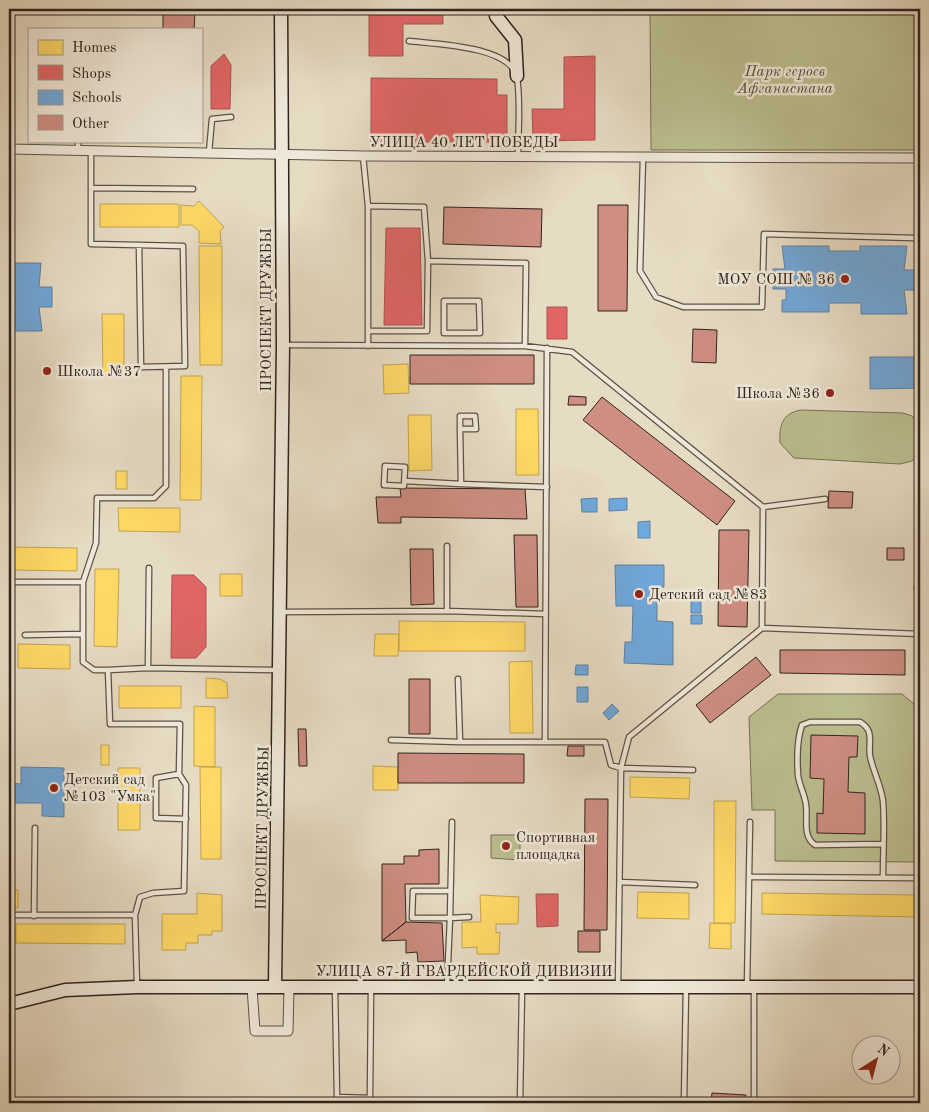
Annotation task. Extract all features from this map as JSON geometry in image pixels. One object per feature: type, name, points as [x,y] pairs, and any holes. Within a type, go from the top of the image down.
[{"type":"street","name":"ПРОСПЕКТ ДРУЖБЫ","points":[[275,987],[283,345],[281,9]]},
{"type":"street","points":[[496,9],[496,16],[515,40],[517,76]]},
{"type":"street","name":"УЛИЦА 40 ЛЕТ ПОБЕДЫ","points":[[9,149],[78,146],[91,151],[209,154],[920,158]]},
{"type":"street","points":[[252,986],[255,1031],[288,1031],[289,987]]},
{"type":"street","name":"УЛИЦА 87-Й ГВАРДЕЙСКОЙ ДИВИЗИИ","points":[[9,1004],[65,990],[137,987],[920,987]]},
{"type":"lane","points":[[409,41],[481,49],[504,60],[517,76],[518,156]]},
{"type":"lane","points":[[209,154],[212,119],[230,117]]},
{"type":"lane","points":[[91,151],[91,244],[139,245],[183,246],[185,366],[141,367],[139,245]]},
{"type":"lane","points":[[363,156],[368,206],[368,346]]},
{"type":"lane","points":[[643,156],[640,272],[656,296],[682,307],[762,307],[764,234],[914,238],[917,239],[920,252]]},
{"type":"lane","points":[[90,188],[193,189]]},
{"type":"lane","points":[[368,206],[424,207],[428,261],[427,331],[368,331]]},
{"type":"lane","points":[[428,261],[526,263],[525,346]]},
{"type":"lane","points":[[479,300],[480,333],[450,333],[444,333],[444,301],[479,300]]},
{"type":"lane","points":[[449,346],[450,333]]},
{"type":"lane","points":[[283,345],[525,346],[572,352],[763,507],[826,499]]},
{"type":"lane","points":[[545,742],[547,348]]},
{"type":"lane","points":[[166,367],[166,486],[154,498],[96,498],[96,543],[83,582],[83,662],[94,670],[148,668],[279,670]]},
{"type":"lane","points":[[460,429],[476,429],[476,416],[460,416],[460,429],[462,484]]},
{"type":"lane","points":[[385,466],[405,467],[405,482],[404,486],[384,485],[385,466]]},
{"type":"lane","points":[[405,482],[547,487]]},
{"type":"lane","points":[[762,628],[763,507]]},
{"type":"lane","points":[[446,611],[447,546]]},
{"type":"lane","points":[[917,589],[920,555]]},
{"type":"lane","points":[[148,668],[149,568]]},
{"type":"lane","points":[[9,582],[83,582]]},
{"type":"lane","points":[[280,612],[446,611],[546,614]]},
{"type":"lane","points":[[618,988],[620,768],[629,737],[762,628],[920,634]]},
{"type":"lane","points":[[25,634],[83,634]]},
{"type":"lane","points":[[108,670],[110,724],[180,724],[179,774],[186,785],[184,891],[153,893],[140,897],[135,915],[137,987]]},
{"type":"lane","points":[[458,679],[460,742]]},
{"type":"lane","points":[[883,844],[815,845],[809,841],[806,806],[798,776],[799,734],[802,725],[810,722],[860,722],[867,726],[870,734],[870,755],[883,800],[883,844],[883,878]]},
{"type":"lane","points":[[391,740],[605,742],[611,765],[620,768],[693,770]]},
{"type":"lane","points":[[179,774],[156,778],[156,818],[186,818]]},
{"type":"lane","points":[[447,988],[452,822]]},
{"type":"lane","points":[[750,822],[749,877],[754,1103]]},
{"type":"lane","points":[[34,916],[35,828]]},
{"type":"lane","points":[[749,877],[914,878]]},
{"type":"lane","points":[[620,882],[695,885]]},
{"type":"lane","points":[[450,891],[412,891],[412,918],[469,918]]},
{"type":"lane","points":[[9,915],[135,915]]},
{"type":"lane","points":[[684,1103],[686,987]]},
{"type":"lane","points":[[335,988],[337,1103]]},
{"type":"lane","points":[[337,1097],[370,1101],[371,988]]},
{"type":"lane","points":[[520,1103],[522,988]]},
{"type":"green space","name":"Парк героев Афганистана","points":[[650,9],[920,9],[920,150],[651,150]]},
{"type":"green space","points":[[801,410],[903,413],[912,416],[920,425],[920,451],[912,461],[900,464],[794,458],[780,443],[780,431],[786,417]]},
{"type":"green space","points":[[778,694],[902,694],[920,709],[920,862],[775,861],[775,810],[752,810],[749,717]]},
{"type":"green space","name":"Спортивная площадка","points":[[491,835],[520,835],[520,860],[491,858]]},
{"type":"building: Homes","points":[[199,201],[224,227],[220,231],[221,244],[199,243],[199,231],[192,225],[181,225],[181,205],[194,206]]},
{"type":"building: Homes","points":[[100,204],[179,204],[179,227],[100,227]]},
{"type":"building: Homes","points":[[199,246],[222,246],[222,365],[200,365]]},
{"type":"building: Homes","points":[[102,314],[124,314],[124,375],[103,375]]},
{"type":"building: Homes","points":[[408,364],[409,393],[384,394],[383,365]]},
{"type":"building: Homes","points":[[181,376],[202,376],[201,500],[180,500]]},
{"type":"building: Homes","points":[[516,409],[538,409],[539,475],[516,475]]},
{"type":"building: Homes","points":[[408,415],[431,415],[432,470],[409,471]]},
{"type":"building: Homes","points":[[116,471],[127,471],[127,489],[116,489]]},
{"type":"building: Homes","points":[[118,508],[180,508],[180,532],[119,531]]},
{"type":"building: Homes","points":[[12,547],[77,548],[77,571],[12,570]]},
{"type":"building: Homes","points":[[95,569],[119,569],[117,647],[94,646]]},
{"type":"building: Homes","points":[[220,574],[242,574],[242,596],[220,596]]},
{"type":"building: Homes","points":[[399,621],[525,622],[525,651],[399,651]]},
{"type":"building: Homes","points":[[375,634],[399,634],[398,656],[374,656]]},
{"type":"building: Homes","points":[[18,644],[70,645],[70,669],[18,668]]},
{"type":"building: Homes","points":[[532,661],[533,733],[510,733],[509,662]]},
{"type":"building: Homes","points":[[206,678],[220,679],[227,683],[228,698],[206,698]]},
{"type":"building: Homes","points":[[119,686],[181,686],[181,708],[119,708]]},
{"type":"building: Homes","points":[[194,706],[215,707],[215,767],[194,766]]},
{"type":"building: Homes","points":[[101,745],[109,745],[109,765],[101,765]]},
{"type":"building: Homes","points":[[373,766],[398,767],[398,790],[373,790]]},
{"type":"building: Homes","points":[[200,767],[221,767],[221,859],[201,859]]},
{"type":"building: Homes","points":[[118,768],[140,768],[140,830],[118,830]]},
{"type":"building: Homes","points":[[630,777],[690,778],[689,799],[630,797]]},
{"type":"building: Homes","points":[[714,801],[736,801],[735,923],[714,923]]},
{"type":"building: Homes","points":[[9,889],[18,890],[18,908],[9,907]]},
{"type":"building: Homes","points":[[638,892],[689,893],[689,919],[637,918]]},
{"type":"building: Homes","points":[[197,893],[222,895],[222,931],[212,931],[212,935],[198,935],[198,943],[186,943],[186,950],[162,950],[162,914],[197,914]]},
{"type":"building: Homes","points":[[762,893],[917,895],[917,917],[762,914]]},
{"type":"building: Homes","points":[[480,895],[519,897],[518,924],[496,924],[496,933],[500,932],[499,954],[477,954],[477,947],[462,948],[462,922],[481,922]]},
{"type":"building: Homes","points":[[710,923],[731,924],[731,949],[709,948]]},
{"type":"building: Homes","points":[[16,924],[125,924],[125,944],[16,943]]},
{"type":"building: Shops","points":[[73,9],[159,9],[159,11],[73,12]]},
{"type":"building: Shops","points":[[369,9],[443,9],[443,24],[403,24],[403,56],[369,56]]},
{"type":"building: Shops","points":[[224,54],[231,65],[230,109],[211,109],[211,66]]},
{"type":"building: Shops","points":[[595,56],[595,140],[533,141],[532,109],[564,109],[564,57]]},
{"type":"building: Shops","points":[[371,78],[497,79],[497,95],[507,95],[507,142],[371,142]]},
{"type":"building: Shops","points":[[386,228],[420,228],[422,325],[384,325]]},
{"type":"building: Shops","points":[[547,307],[567,307],[567,339],[547,339]]},
{"type":"building: Shops","points":[[172,575],[194,575],[206,587],[206,647],[196,658],[171,658]]},
{"type":"building: Shops","points":[[536,894],[558,894],[558,926],[537,927]]},
{"type":"building: Schools","name":"МОУ СОШ № 36","points":[[782,246],[829,246],[829,251],[860,251],[860,246],[907,246],[904,270],[918,270],[918,290],[904,290],[907,314],[861,314],[861,303],[829,303],[829,312],[782,312],[782,300],[786,300],[786,289],[773,289],[773,269],[785,269]]},
{"type":"building: Schools","points":[[9,263],[41,263],[39,287],[52,287],[52,307],[39,307],[42,331],[9,331]]},
{"type":"building: Schools","points":[[870,357],[920,357],[920,388],[870,389]]},
{"type":"building: Schools","points":[[597,498],[597,512],[582,512],[581,499]]},
{"type":"building: Schools","points":[[627,498],[627,510],[609,511],[609,499]]},
{"type":"building: Schools","points":[[650,521],[650,538],[638,538],[638,522]]},
{"type":"building: Schools","points":[[615,565],[664,565],[664,587],[657,587],[657,621],[673,622],[673,665],[624,663],[625,642],[632,642],[633,606],[616,606]]},
{"type":"building: Schools","points":[[691,601],[701,601],[701,613],[691,613]]},
{"type":"building: Schools","points":[[691,615],[702,615],[702,624],[691,624]]},
{"type":"building: Schools","points":[[576,665],[588,665],[588,675],[575,675]]},
{"type":"building: Schools","points":[[577,687],[588,687],[588,702],[577,702]]},
{"type":"building: Schools","points":[[612,704],[619,711],[609,720],[603,713]]},
{"type":"building: Schools","points":[[21,767],[64,768],[64,817],[42,816],[42,803],[9,803],[9,783],[21,784]]},
{"type":"building: Other","points":[[163,12],[195,12],[194,28],[163,28]]},
{"type":"building: Other","points":[[598,205],[628,205],[627,311],[598,311]]},
{"type":"building: Other","points":[[444,207],[542,209],[541,247],[443,244]]},
{"type":"building: Other","points":[[693,329],[717,330],[716,363],[692,362]]},
{"type":"building: Other","points":[[410,355],[534,355],[534,384],[410,384]]},
{"type":"building: Other","points":[[569,396],[586,397],[586,405],[568,405]]},
{"type":"building: Other","points":[[602,397],[735,501],[717,525],[583,420]]},
{"type":"building: Other","points":[[400,488],[525,489],[527,519],[401,517],[401,523],[378,523],[376,497],[401,497]]},
{"type":"building: Other","points":[[829,491],[853,492],[852,508],[828,508]]},
{"type":"building: Other","points":[[719,530],[749,530],[747,627],[718,626]]},
{"type":"building: Other","points":[[514,535],[537,535],[538,607],[516,607]]},
{"type":"building: Other","points":[[887,548],[904,548],[904,560],[887,560]]},
{"type":"building: Other","points":[[410,549],[433,549],[434,604],[411,605]]},
{"type":"building: Other","points":[[780,650],[905,650],[905,675],[780,673]]},
{"type":"building: Other","points":[[756,657],[771,675],[710,723],[696,705]]},
{"type":"building: Other","points":[[920,670],[920,683],[914,678]]},
{"type":"building: Other","points":[[409,679],[430,679],[430,734],[409,734]]},
{"type":"building: Other","points":[[298,729],[306,729],[307,766],[299,766]]},
{"type":"building: Other","points":[[811,735],[858,736],[857,757],[849,757],[848,792],[865,793],[865,834],[817,833],[817,813],[823,814],[824,779],[810,778]]},
{"type":"building: Other","points":[[568,746],[584,746],[584,756],[567,756]]},
{"type":"building: Other","points":[[398,753],[524,754],[524,783],[398,783]]},
{"type":"building: Other","points":[[585,799],[608,799],[607,930],[584,930]]},
{"type":"building: Other","points":[[439,849],[439,884],[405,884],[406,922],[382,941],[382,864],[404,864],[404,856],[419,856],[419,850]]},
{"type":"building: Other","points":[[406,922],[442,923],[444,961],[418,962],[417,952],[406,953],[406,940],[382,941]]},
{"type":"building: Other","points":[[578,931],[600,931],[600,952],[578,952]]},
{"type":"building: Other","points":[[712,1093],[746,1095],[745,1103],[711,1103]]},
{"type":"place","name":"МОУ СОШ № 36","points":[[845,279]]},
{"type":"place","name":"Школа №37","points":[[47,371]]},
{"type":"place","name":"Школа №36","points":[[830,393]]},
{"type":"place","name":"Детский сад №83","points":[[639,594]]},
{"type":"place","name":"Детский сад №103 \"Умка\"","points":[[54,788]]},
{"type":"place","name":"Спортивная площадка","points":[[506,846]]}]
